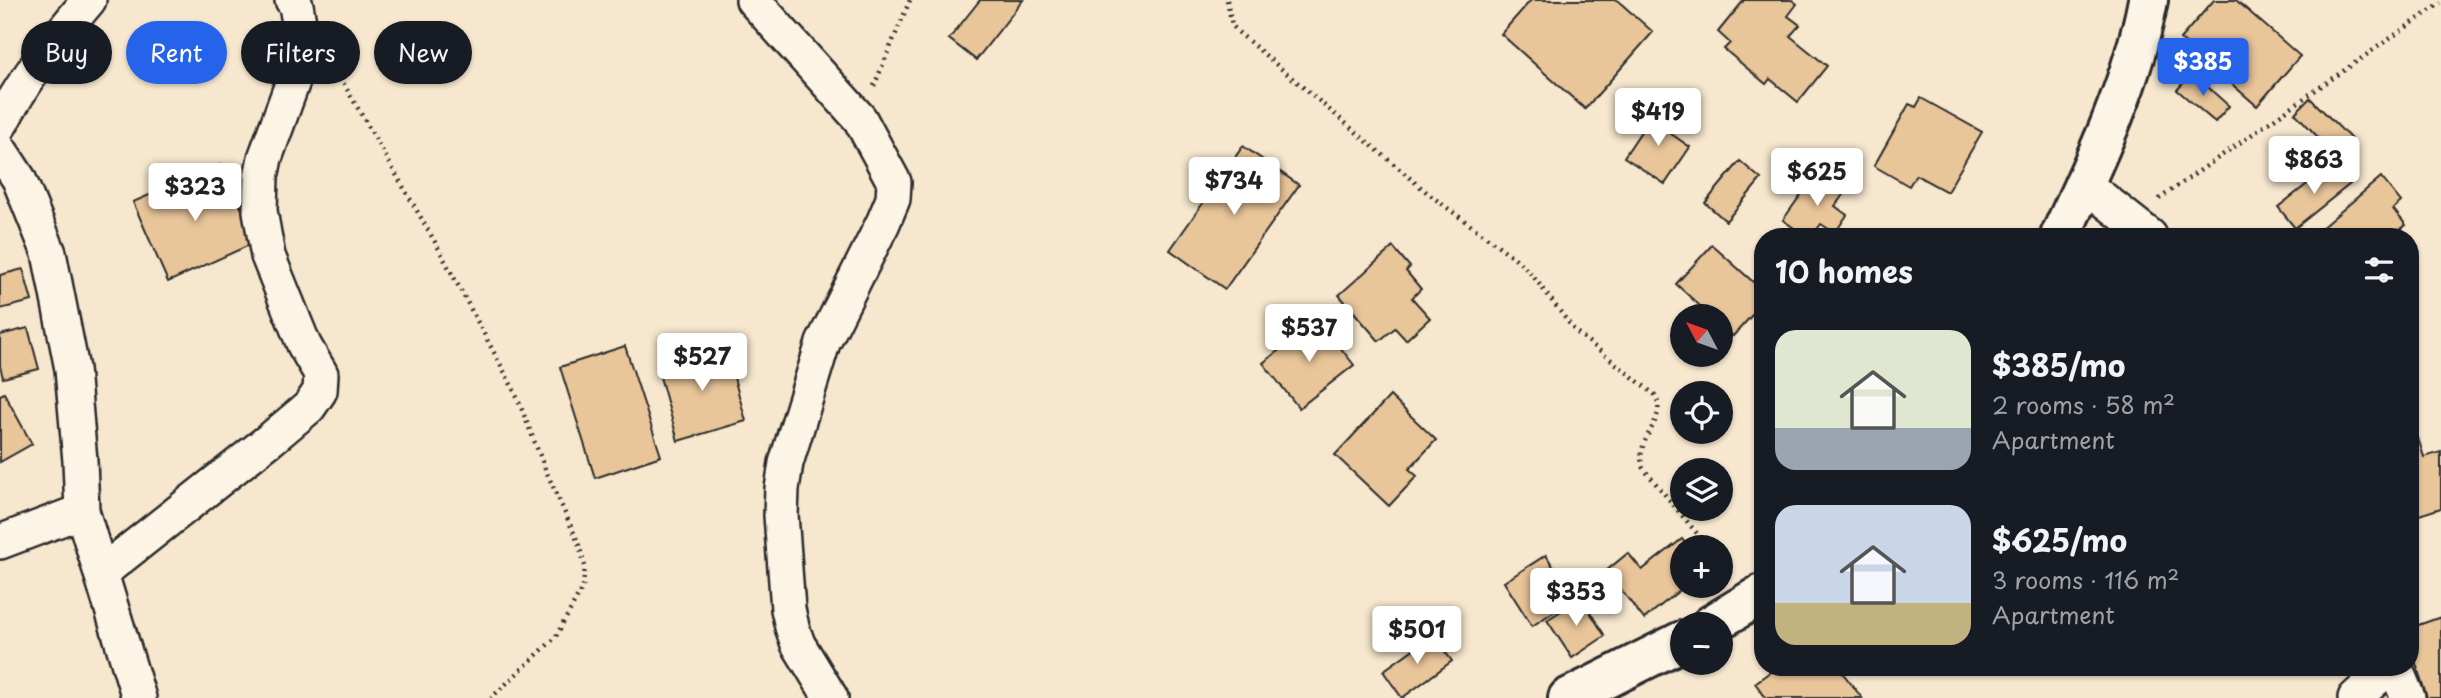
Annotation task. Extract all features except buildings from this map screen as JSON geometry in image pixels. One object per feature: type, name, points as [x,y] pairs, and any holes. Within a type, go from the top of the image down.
[{"type":"street","points":[[0,125],[14,99],[53,43],[89,0]]},
{"type":"street","points":[[101,573],[272,438],[309,407],[320,391],[321,374],[304,345],[272,268],[260,211],[261,177],[265,158],[296,73],[302,41],[296,5],[292,0]]},
{"type":"street","points":[[753,0],[860,119],[894,182],[893,199],[823,343],[786,463],[782,489],[782,528],[788,609],[792,627],[798,644],[831,698]]},
{"type":"street","points":[[2064,228],[2124,87],[2148,0]]},
{"type":"street","points":[[0,150],[19,179],[49,253],[72,369],[82,511],[139,698]]},
{"type":"street","points":[[2084,184],[2140,228]]},
{"type":"street","points":[[0,542],[82,511]]},
{"type":"street","points":[[1732,612],[1754,599]]},
{"type":"street","points":[[1593,692],[1670,648]]},
{"type":"street","points":[[2355,698],[2379,676]]},
{"type":"street","points":[[2399,676],[2408,698]]},
{"type":"path","points":[[860,119],[910,0]]},
{"type":"path","points":[[1227,0],[1232,25],[1238,32],[1430,195],[1516,259],[1533,276],[1575,331],[1655,395],[1659,413],[1640,452],[1643,468],[1698,535]]},
{"type":"path","points":[[2140,228],[2441,3]]},
{"type":"path","points":[[344,84],[435,242],[515,392],[578,542],[585,566],[583,587],[555,638],[491,698]]}]
